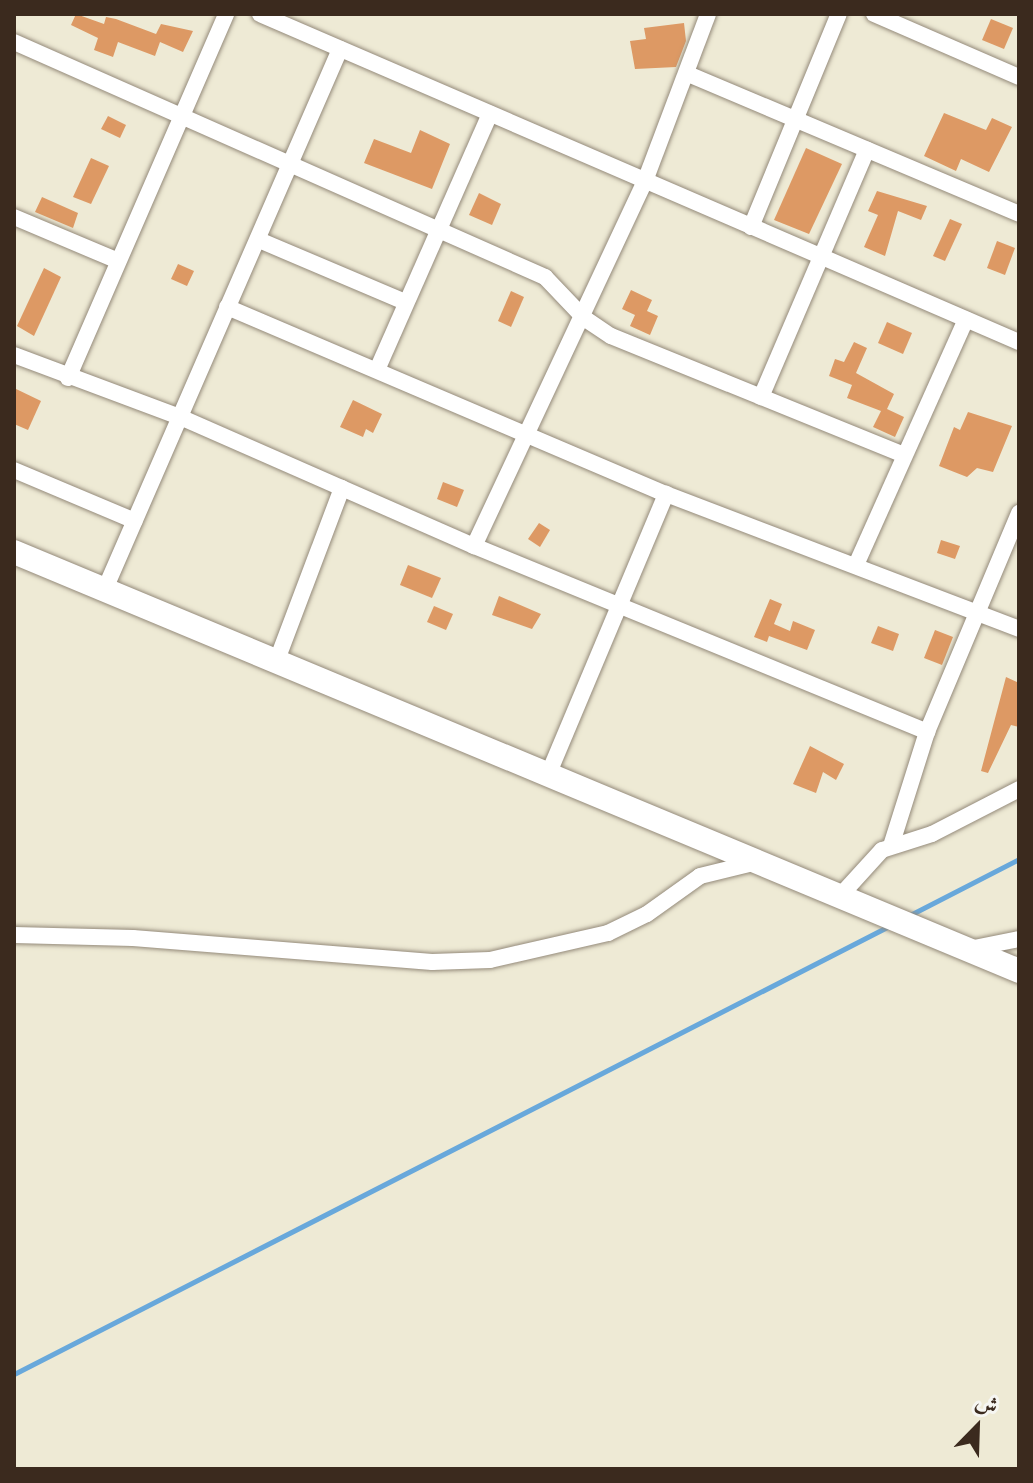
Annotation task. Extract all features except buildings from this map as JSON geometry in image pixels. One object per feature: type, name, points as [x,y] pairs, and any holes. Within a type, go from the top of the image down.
[{"type":"main road","points":[[14,552],[1019,971]]},
{"type":"street","points":[[68,378],[226,14]]},
{"type":"street","points":[[260,14],[1019,342]]},
{"type":"street","points":[[474,546],[584,318],[645,181],[688,74],[708,14]]},
{"type":"street","points":[[751,227],[839,14]]},
{"type":"street","points":[[874,14],[1019,77]]},
{"type":"street","points":[[14,42],[440,227],[545,277],[584,318],[611,336],[904,455]]},
{"type":"street","points":[[105,589],[340,49]]},
{"type":"street","points":[[688,74],[1019,213]]},
{"type":"street","points":[[377,370],[490,114]]},
{"type":"street","points":[[761,397],[867,150]]},
{"type":"street","points":[[14,217],[118,261]]},
{"type":"street","points":[[259,240],[405,302]]},
{"type":"street","points":[[227,307],[666,494],[1019,629]]},
{"type":"street","points":[[856,565],[966,319]]},
{"type":"street","points":[[14,355],[68,378],[180,417],[474,546],[927,732]]},
{"type":"street","points":[[14,470],[135,521]]},
{"type":"street","points":[[277,660],[342,488]]},
{"type":"street","points":[[548,775],[666,494]]},
{"type":"street","points":[[891,846],[927,732],[1019,513]]},
{"type":"street","points":[[841,895],[874,856],[891,846],[932,834],[1019,789]]},
{"type":"street","points":[[14,935],[133,938],[432,962],[490,960],[608,933],[647,914],[700,876],[758,861]]},
{"type":"street","points":[[967,949],[1019,939]]},
{"type":"waterway","points":[[908,916],[1019,859]]},
{"type":"waterway","points":[[14,1374],[889,926]]}]
